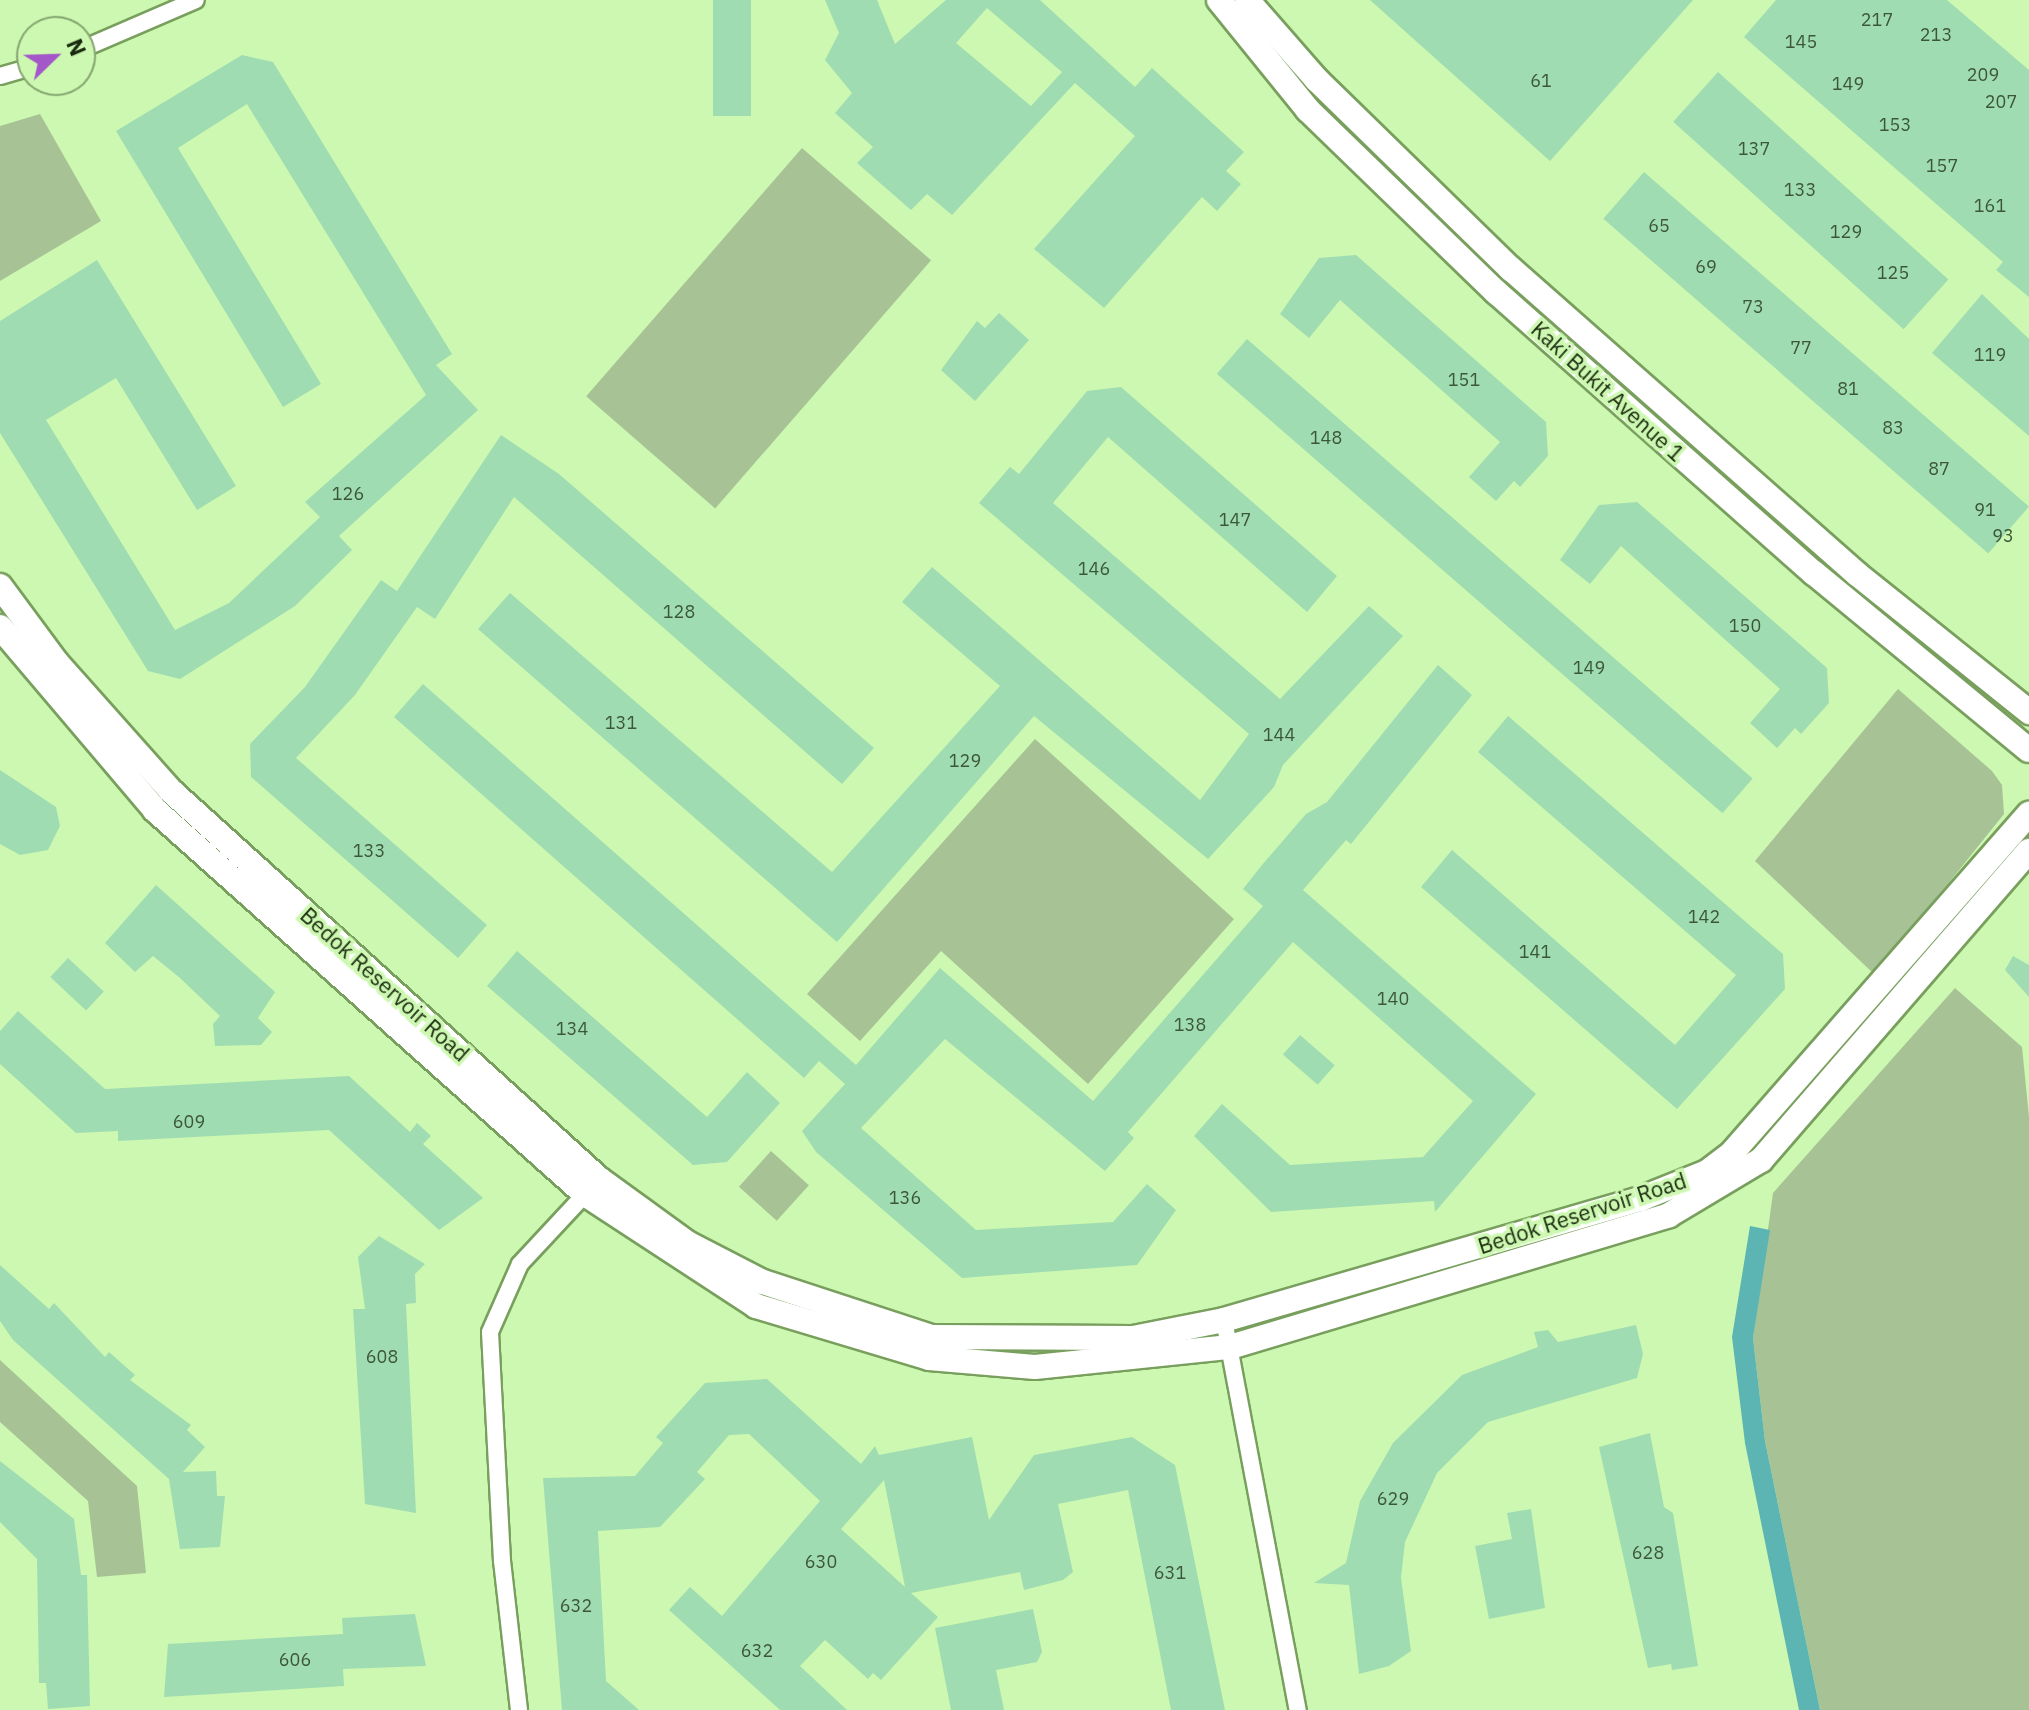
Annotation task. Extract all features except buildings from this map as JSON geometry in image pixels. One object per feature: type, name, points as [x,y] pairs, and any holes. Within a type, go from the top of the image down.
[{"type":"main road","name":"Kaki Bukit Avenue 1","points":[[1219,0],[1308,110],[1496,292],[1814,573],[2029,750]]},
{"type":"main road","name":"Kaki Bukit Avenue 1","points":[[1247,0],[1317,80],[1511,269],[1857,574],[2029,712]]},
{"type":"main road","name":"Bedok Reservoir Road","points":[[0,586],[163,800]]},
{"type":"main road","name":"Bedok Reservoir Road","points":[[0,627],[163,800],[592,1186],[756,1306],[929,1358],[1035,1367],[1230,1347],[1669,1215],[1730,1183],[1781,1138],[2028,853]]},
{"type":"main road","name":"Bedok Reservoir Road","points":[[592,1186],[687,1243],[763,1282],[931,1337],[1133,1338],[1224,1320],[1640,1199],[1707,1172],[1732,1153],[2029,814]]},
{"type":"street","points":[[96,43],[196,0]]},
{"type":"street","points":[[519,1710],[502,1561],[490,1332],[520,1264],[592,1186]]},
{"type":"street","points":[[1224,1320],[1298,1710]]},
{"type":"green space","points":[[40,114],[101,221],[0,281],[0,126]]},
{"type":"green space","points":[[802,148],[931,260],[715,508],[586,396]]},
{"type":"green space","points":[[1898,689],[1992,771],[2002,785],[2004,814],[1875,975],[1755,861]]},
{"type":"green space","points":[[1035,739],[1234,919],[1088,1084],[941,951],[860,1041],[807,994]]},
{"type":"green space","points":[[1955,988],[2022,1047],[2029,1117],[2029,1710],[1820,1710],[1765,1441],[1753,1338],[1773,1193]]},
{"type":"green space","points":[[771,1151],[809,1185],[777,1221],[739,1187]]},
{"type":"green space","points":[[0,1360],[137,1486],[146,1573],[97,1577],[88,1501],[0,1422]]},
{"type":"water","points":[[1750,1226],[1770,1230],[1753,1338],[1765,1441],[1820,1710],[1799,1710],[1745,1443],[1732,1337]]}]
